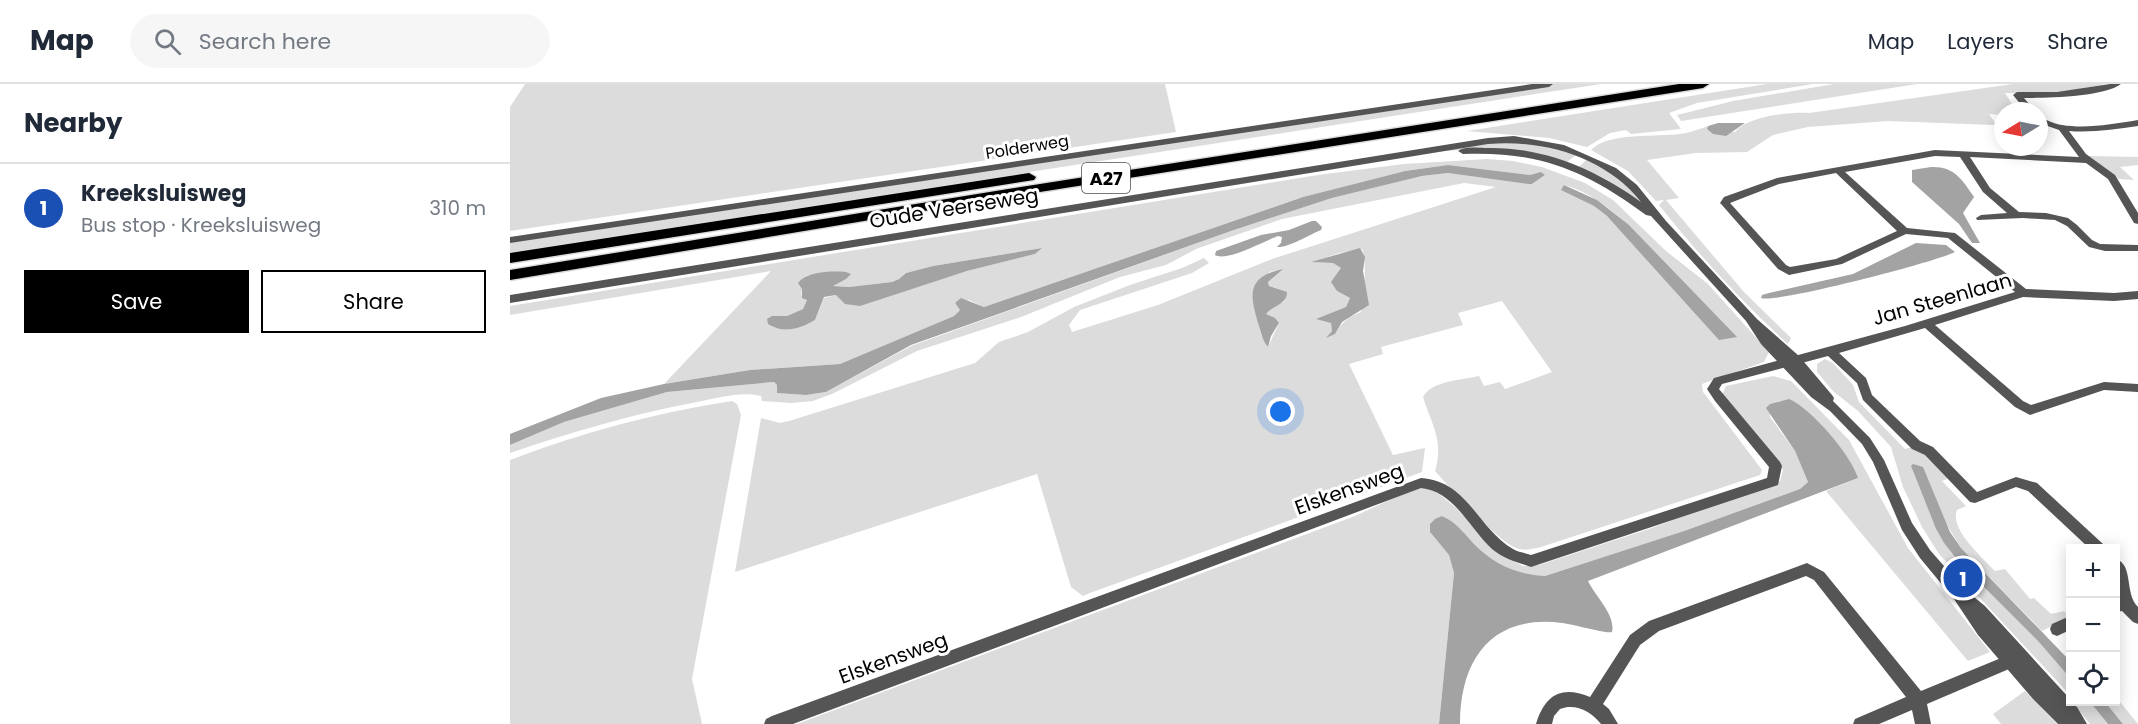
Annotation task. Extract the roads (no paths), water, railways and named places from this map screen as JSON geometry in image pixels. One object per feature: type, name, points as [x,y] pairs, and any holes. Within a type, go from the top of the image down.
[{"type":"highway","name":"A27","points":[[510,258],[1627,84]]},
{"type":"highway","name":"A27","points":[[510,275],[1008,193],[1703,84]]},
{"type":"street","name":"Polderweg","points":[[510,240],[1549,84]]},
{"type":"street","points":[[2023,102],[2017,95],[2057,95],[2117,84]]},
{"type":"street","points":[[2048,123],[2063,129],[2110,128],[2138,123]]},
{"type":"street","points":[[2063,129],[2088,160],[2112,177],[2138,221]]},
{"type":"street","name":"Oude Veerseweg","points":[[510,299],[1488,141],[1514,139],[1561,147],[1613,170],[1629,182],[1662,223]]},
{"type":"street","name":"Oude Veerseweg","points":[[1405,156],[1492,151],[1538,157],[1571,166],[1600,178],[1662,223]]},
{"type":"street","points":[[2024,293],[1951,235],[1905,231],[1838,262],[1789,270],[1782,267],[1725,203],[1727,199],[1777,180],[1935,153],[2088,160]]},
{"type":"street","points":[[1963,154],[1986,190],[2016,215]]},
{"type":"street","points":[[1838,170],[1905,231]]},
{"type":"street","points":[[1980,218],[2016,215],[2062,219],[2090,244],[2099,248],[2138,248]]},
{"type":"street","points":[[1662,223],[1750,318],[1765,341],[1790,361],[1815,394],[1834,408],[1866,441],[1878,460],[1915,540],[1959,594],[1967,610],[2072,712],[2079,724]]},
{"type":"street","name":"Jan Steenlaan","points":[[1790,361],[1927,324],[2024,293],[2114,297],[2138,295]]},
{"type":"street","points":[[1927,324],[2019,404],[2030,410],[2104,386],[2138,388]]},
{"type":"street","points":[[1829,350],[1862,381],[1867,397],[1916,445],[1929,452],[1975,498],[2016,482],[2032,487],[2093,544]]},
{"type":"street","name":"Elskensweg","points":[[772,724],[1421,483],[1432,481],[1446,490],[1508,553],[1530,561],[1773,481],[1776,465],[1713,388],[1718,381],[1790,361]]},
{"type":"street","points":[[1594,705],[1635,640],[1654,626],[1807,569],[1819,576],[1918,700],[1923,724]]},
{"type":"street","points":[[2120,605],[2138,617]]},
{"type":"street","points":[[1861,724],[2017,659]]},
{"type":"street","points":[[2017,659],[2070,724]]},
{"type":"street","points":[[1544,724],[1547,711],[1554,704],[1563,699],[1573,698],[1594,705],[1610,724]]},
{"type":"place","name":"Kreeksluisweg","points":[[1963,578]]}]
